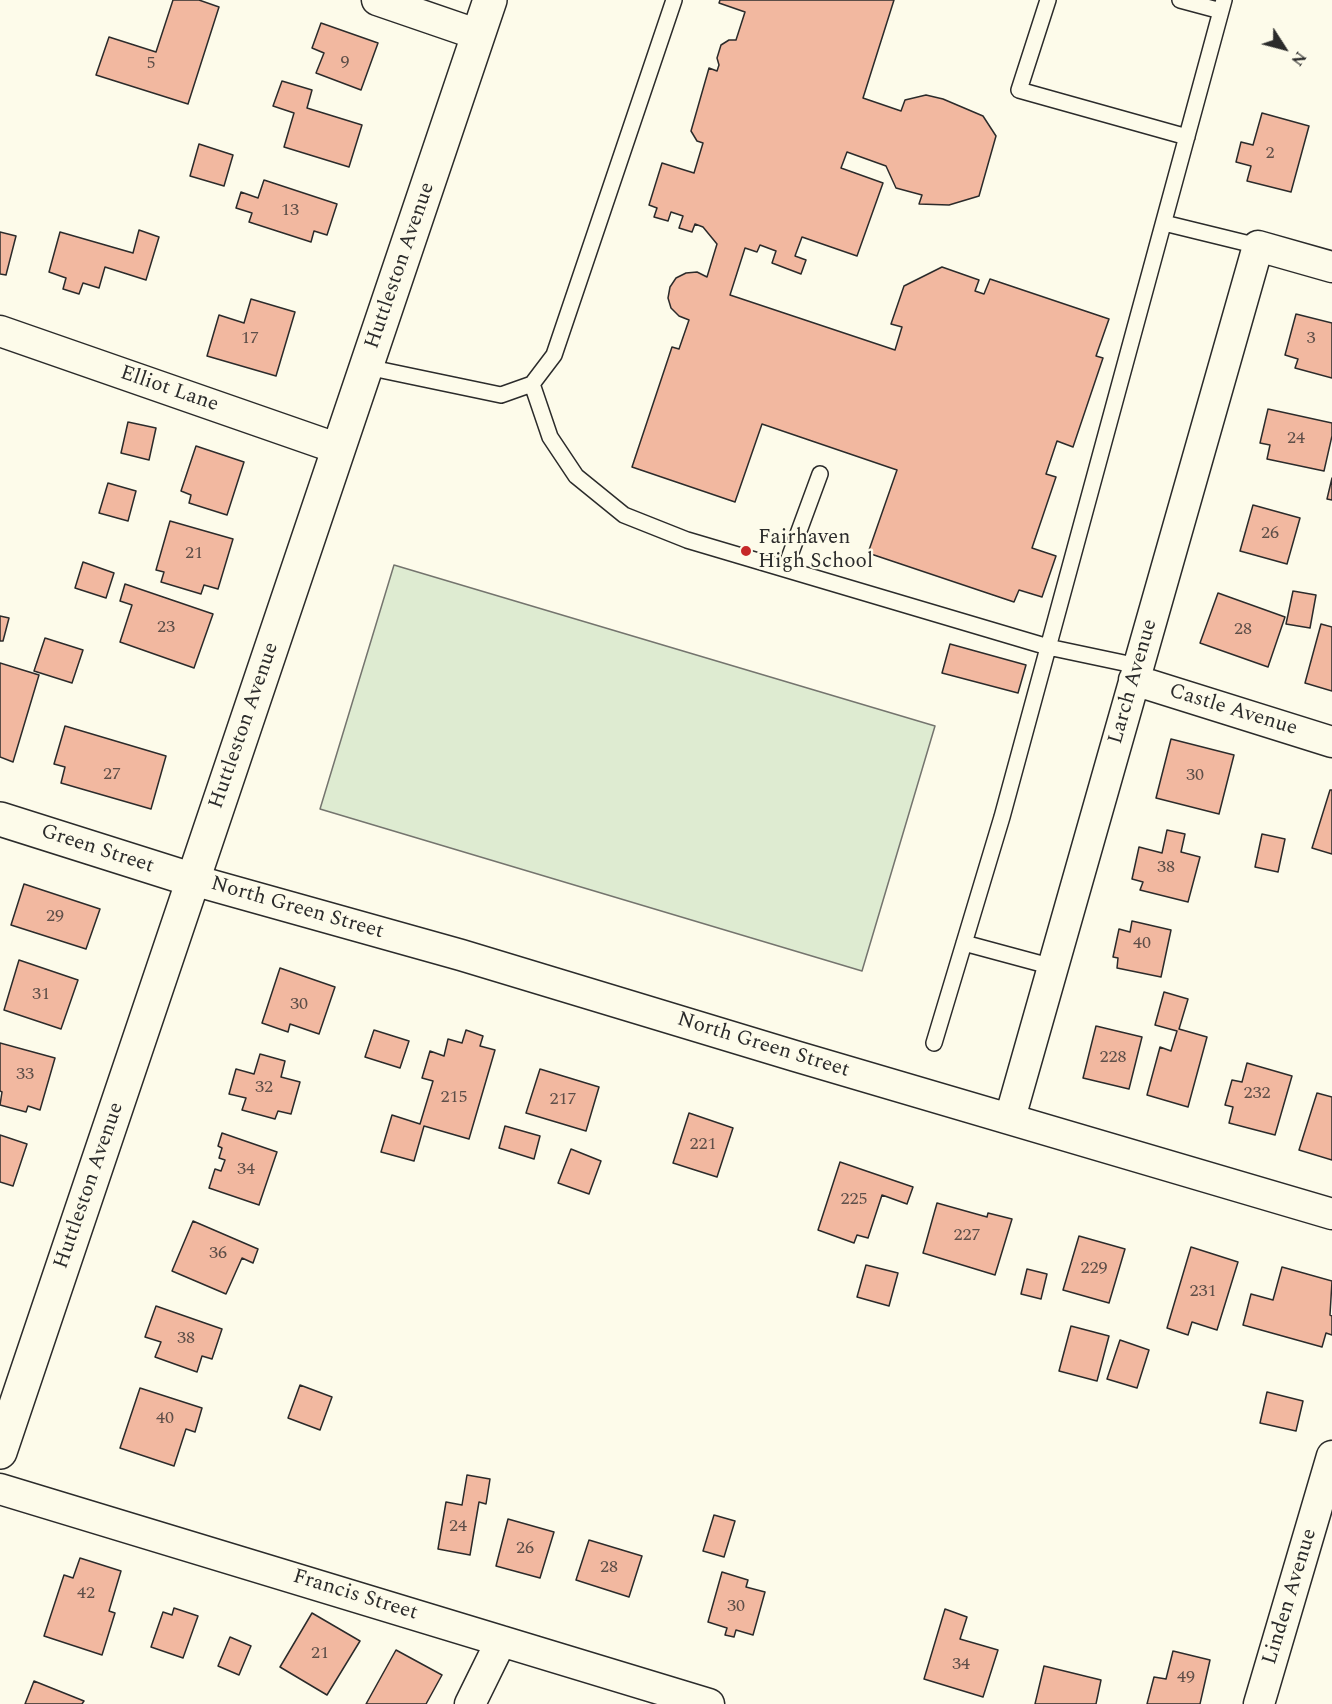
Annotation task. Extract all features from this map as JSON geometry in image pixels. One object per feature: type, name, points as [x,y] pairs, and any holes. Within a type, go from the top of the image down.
[{"type":"main road","name":"Huttleston Avenue","points":[[0,1452],[479,35],[486,1]]},
{"type":"main road","name":"Green Street","points":[[0,819],[193,880]]},
{"type":"street","points":[[377,0],[479,35]]},
{"type":"street","points":[[1258,246],[1332,267]]},
{"type":"street","name":"Larch Avenue","points":[[1010,1118],[1258,246]]},
{"type":"street","name":"Elliot Lane","points":[[0,331],[339,449]]},
{"type":"street","name":"Castle Avenue","points":[[1136,673],[1332,742]]},
{"type":"street","name":"North Green Street","points":[[193,880],[461,955],[1332,1214]]},
{"type":"street","name":"Linden Avenue","points":[[1259,1704],[1332,1456]]},
{"type":"street","name":"Francis Street","points":[[0,1489],[709,1704]]},
{"type":"street","points":[[470,1704],[501,1641]]},
{"type":"lane","points":[[367,367],[501,395],[532,384],[554,355],[674,0]]},
{"type":"lane","points":[[1048,0],[1019,90],[1187,137]]},
{"type":"lane","points":[[934,1043],[1002,817],[1223,6],[1180,0]]},
{"type":"lane","points":[[1164,223],[1258,246]]},
{"type":"lane","points":[[532,384],[550,437],[576,476],[624,515],[687,540],[1136,673]]},
{"type":"lane","points":[[784,569],[820,474]]},
{"type":"lane","points":[[964,943],[1053,968]]},
{"type":"green space","points":[[394,565],[935,726],[862,971],[320,809]]},
{"type":"building","points":[[173,0],[199,0],[219,7],[188,104],[96,75],[109,37],[156,52]]},
{"type":"building","points":[[720,0],[894,0],[863,98],[901,111],[905,100],[926,95],[943,99],[983,116],[996,136],[979,196],[949,205],[919,204],[922,195],[896,188],[886,166],[847,152],[841,168],[883,183],[857,256],[802,237],[795,256],[806,260],[801,274],[772,263],[776,251],[760,245],[757,252],[745,248],[730,295],[895,350],[902,327],[891,324],[904,286],[942,267],[979,280],[975,291],[984,294],[990,279],[1109,319],[1096,356],[1103,358],[1073,447],[1057,441],[1046,474],[1056,477],[1032,548],[1056,556],[1042,597],[1019,590],[1014,602],[868,553],[897,470],[762,424],[735,502],[632,467],[672,347],[679,349],[689,320],[679,316],[671,308],[668,298],[670,287],[676,278],[686,273],[697,272],[707,277],[717,244],[703,227],[695,224],[692,232],[679,228],[683,216],[671,212],[668,221],[654,217],[657,208],[649,205],[662,163],[694,173],[703,143],[697,141],[691,131],[709,68],[717,71],[719,65],[717,58],[721,45],[729,40],[736,40],[745,12],[719,3]]},
{"type":"building","points":[[321,23],[378,43],[361,90],[316,73],[324,53],[312,48]]},
{"type":"building","points":[[282,81],[312,90],[307,108],[362,125],[349,167],[284,147],[294,113],[273,106]]},
{"type":"building","points":[[1262,113],[1309,126],[1291,192],[1247,181],[1251,166],[1236,162],[1241,142],[1253,145]]},
{"type":"building","points":[[199,144],[233,155],[224,186],[190,176]]},
{"type":"building","points":[[264,180],[337,204],[327,235],[314,231],[311,242],[249,222],[252,213],[236,208],[241,192],[258,198]]},
{"type":"building","points":[[139,230],[159,237],[146,280],[105,267],[99,288],[83,283],[79,294],[63,289],[66,278],[49,272],[60,232],[133,253]]},
{"type":"building","points":[[0,232],[16,236],[6,275],[0,274]]},
{"type":"building","points":[[251,299],[295,312],[276,376],[207,356],[219,315],[244,323]]},
{"type":"building","points":[[1296,314],[1332,323],[1332,378],[1295,368],[1298,359],[1285,355]]},
{"type":"building","points":[[1268,409],[1332,423],[1332,436],[1324,471],[1267,459],[1270,445],[1260,443]]},
{"type":"building","points":[[128,422],[156,428],[149,460],[121,453]]},
{"type":"building","points":[[196,446],[244,462],[227,515],[189,503],[191,495],[181,491]]},
{"type":"building","points":[[1332,478],[1332,500],[1327,499]]},
{"type":"building","points":[[108,483],[136,491],[128,521],[99,513]]},
{"type":"building","points":[[1253,505],[1300,518],[1287,564],[1240,551]]},
{"type":"building","points":[[170,521],[233,539],[218,589],[204,585],[201,594],[161,582],[164,572],[156,570]]},
{"type":"building","points":[[83,562],[114,573],[106,598],[75,588]]},
{"type":"building","points":[[125,584],[213,614],[194,668],[120,642],[132,605],[120,601]]},
{"type":"building","points":[[1293,591],[1316,595],[1310,628],[1286,624]]},
{"type":"building","points":[[1218,593],[1285,617],[1268,667],[1200,643]]},
{"type":"building","points":[[0,616],[9,618],[3,641],[0,641]]},
{"type":"building","points":[[1321,624],[1332,627],[1332,691],[1305,683]]},
{"type":"building","points":[[45,638],[83,650],[72,683],[34,671]]},
{"type":"building","points":[[950,644],[1026,665],[1018,693],[942,673]]},
{"type":"building","points":[[0,663],[39,675],[13,762],[0,757]]},
{"type":"building","points":[[65,726],[166,756],[151,809],[61,783],[65,767],[54,764]]},
{"type":"building","points":[[1171,739],[1234,755],[1219,814],[1156,798]]},
{"type":"building","points":[[1330,790],[1332,790],[1332,854],[1312,848]]},
{"type":"building","points":[[1167,830],[1185,834],[1181,852],[1200,857],[1188,902],[1140,890],[1143,882],[1132,879],[1139,847],[1162,853]]},
{"type":"building","points":[[1262,834],[1285,839],[1278,872],[1255,867]]},
{"type":"building","points":[[24,884],[100,909],[86,949],[11,925]]},
{"type":"building","points":[[1132,921],[1171,930],[1161,977],[1117,968],[1118,958],[1113,957],[1119,929],[1130,932]]},
{"type":"building","points":[[19,960],[78,980],[61,1029],[4,1010]]},
{"type":"building","points":[[280,968],[335,987],[319,1034],[290,1024],[288,1032],[262,1023]]},
{"type":"building","points":[[1164,992],[1188,999],[1179,1029],[1207,1037],[1188,1107],[1147,1095],[1160,1047],[1171,1051],[1177,1031],[1155,1025]]},
{"type":"building","points":[[1096,1026],[1142,1037],[1129,1089],[1083,1078]]},
{"type":"building","points":[[374,1030],[409,1041],[400,1068],[365,1057]]},
{"type":"building","points":[[466,1030],[483,1036],[480,1046],[495,1050],[469,1139],[424,1126],[414,1161],[381,1152],[392,1115],[420,1124],[433,1081],[422,1078],[430,1051],[444,1056],[448,1039],[462,1043]]},
{"type":"building","points":[[0,1043],[55,1058],[40,1110],[28,1106],[26,1112],[0,1105],[2,1092],[0,1091]]},
{"type":"building","points":[[260,1054],[285,1061],[281,1077],[300,1082],[291,1114],[278,1111],[275,1119],[242,1110],[246,1098],[229,1094],[236,1069],[254,1074]]},
{"type":"building","points":[[1247,1063],[1292,1076],[1275,1135],[1229,1123],[1233,1107],[1225,1105],[1232,1080],[1242,1082]]},
{"type":"building","points":[[540,1069],[599,1087],[586,1131],[526,1113]]},
{"type":"building","points":[[1317,1093],[1332,1097],[1332,1160],[1299,1150]]},
{"type":"building","points":[[689,1113],[733,1128],[717,1177],[673,1163]]},
{"type":"building","points":[[505,1126],[540,1136],[534,1159],[499,1148]]},
{"type":"building","points":[[222,1133],[277,1152],[259,1205],[209,1188],[215,1169],[221,1171],[225,1160],[219,1158],[222,1148],[218,1146]]},
{"type":"building","points":[[0,1135],[27,1144],[13,1186],[0,1182]]},
{"type":"building","points":[[571,1149],[601,1161],[589,1194],[558,1183]]},
{"type":"building","points":[[840,1162],[913,1187],[907,1204],[882,1195],[868,1238],[857,1235],[854,1243],[818,1230]]},
{"type":"building","points":[[937,1203],[987,1217],[988,1213],[1012,1219],[995,1275],[923,1253]]},
{"type":"building","points":[[193,1221],[258,1249],[253,1263],[242,1258],[226,1294],[172,1271]]},
{"type":"building","points":[[1079,1236],[1125,1249],[1109,1303],[1063,1290]]},
{"type":"building","points":[[1191,1247],[1238,1262],[1217,1330],[1192,1322],[1188,1335],[1167,1328]]},
{"type":"building","points":[[866,1265],[898,1273],[889,1306],[857,1297]]},
{"type":"building","points":[[1282,1267],[1332,1281],[1330,1315],[1332,1316],[1332,1335],[1326,1333],[1322,1347],[1243,1325],[1251,1294],[1273,1300]]},
{"type":"building","points":[[1027,1269],[1047,1274],[1041,1299],[1021,1294]]},
{"type":"building","points":[[156,1306],[222,1329],[212,1359],[202,1356],[197,1372],[155,1357],[161,1342],[145,1337]]},
{"type":"building","points":[[1071,1326],[1109,1336],[1097,1381],[1059,1371]]},
{"type":"building","points":[[1120,1340],[1149,1350],[1137,1388],[1107,1379]]},
{"type":"building","points":[[300,1385],[332,1397],[320,1430],[288,1418]]},
{"type":"building","points":[[140,1388],[202,1408],[195,1432],[186,1429],[174,1466],[120,1448]]},
{"type":"building","points":[[1267,1392],[1303,1401],[1296,1431],[1260,1423]]},
{"type":"building","points":[[467,1475],[490,1479],[486,1504],[479,1502],[470,1555],[438,1549],[446,1502],[462,1505]]},
{"type":"building","points":[[714,1515],[735,1521],[724,1557],[703,1551]]},
{"type":"building","points":[[508,1519],[554,1532],[540,1578],[496,1566]]},
{"type":"building","points":[[589,1540],[642,1556],[629,1597],[576,1580]]},
{"type":"building","points":[[80,1558],[121,1571],[109,1611],[115,1613],[102,1655],[44,1636],[64,1575],[73,1578]]},
{"type":"building","points":[[722,1572],[748,1580],[746,1587],[765,1592],[753,1635],[736,1630],[734,1637],[725,1635],[727,1628],[708,1622]]},
{"type":"building","points":[[174,1608],[198,1616],[183,1658],[151,1647],[163,1612],[172,1615]]},
{"type":"building","points":[[945,1609],[967,1617],[960,1639],[998,1650],[983,1697],[924,1679]]},
{"type":"building","points":[[312,1613],[360,1641],[327,1695],[280,1667]]},
{"type":"building","points":[[230,1637],[251,1646],[239,1675],[218,1666]]},
{"type":"building","points":[[396,1650],[442,1675],[426,1704],[366,1704]]},
{"type":"building","points":[[1173,1651],[1210,1660],[1200,1704],[1147,1704],[1154,1677],[1166,1679]]},
{"type":"building","points":[[1044,1666],[1101,1680],[1096,1704],[1035,1704]]},
{"type":"building","points":[[34,1681],[84,1701],[82,1704],[25,1704]]},
{"type":"place","name":"Fairhaven High School","points":[[746,551]]}]
